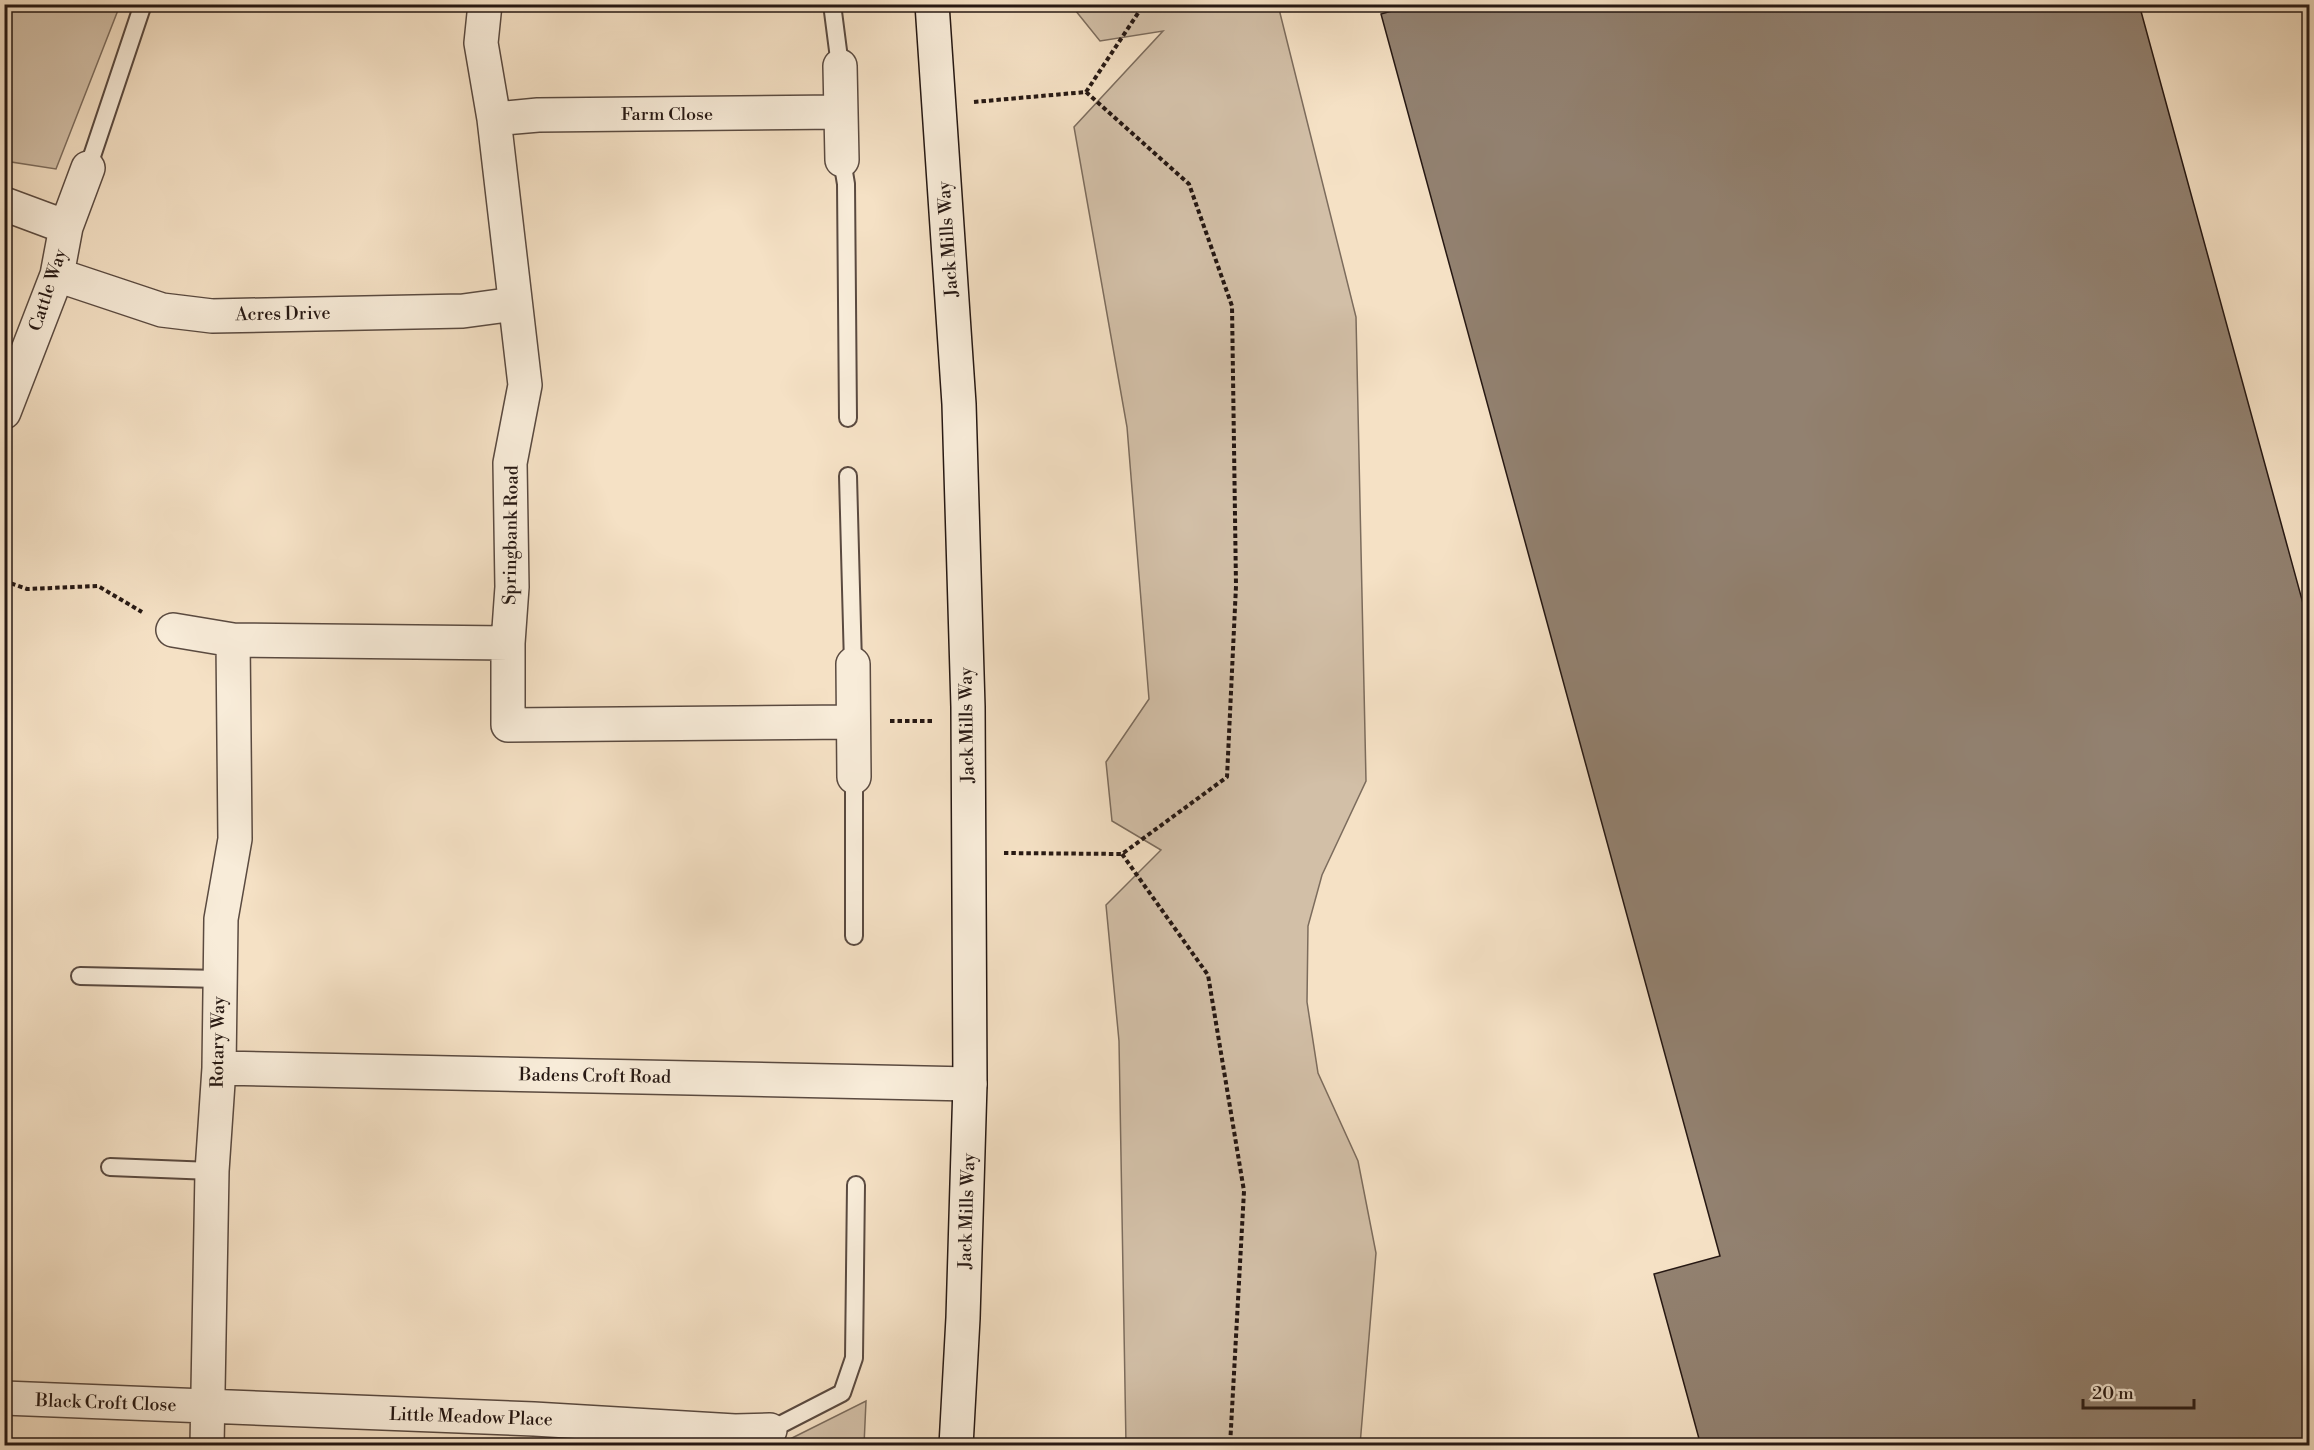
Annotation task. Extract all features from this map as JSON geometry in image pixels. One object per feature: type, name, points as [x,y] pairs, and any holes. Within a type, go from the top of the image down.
[{"type":"street","name":"Springbank Road","points":[[485,4],[481,43],[494,119],[525,384],[510,463],[512,586],[508,643],[508,726],[853,722]]},
{"type":"street","name":"Jack Mills Way","points":[[932,4],[959,404],[968,720],[970,1084],[963,1317],[956,1446]]},
{"type":"street","points":[[840,66],[842,160]]},
{"type":"street","name":"Farm Close","points":[[494,119],[538,115],[841,112]]},
{"type":"street","name":"Cattle Way","points":[[4,412],[57,275],[66,227],[88,168]]},
{"type":"street","points":[[4,204],[66,227]]},
{"type":"street","name":"Acres Drive","points":[[57,275],[162,310],[212,316],[463,311],[515,304]]},
{"type":"street","points":[[173,630],[233,640],[508,643]]},
{"type":"street","name":"Rotary Way","points":[[207,1446],[212,1172],[219,1068],[221,919],[235,839],[233,640]]},
{"type":"street","points":[[853,664],[854,777]]},
{"type":"street","name":"Badens Croft Road","points":[[219,1068],[970,1084]]},
{"type":"street","name":"Black Croft Close","points":[[4,1398],[208,1407]]},
{"type":"street","name":"Little Meadow Place","points":[[208,1407],[534,1419],[735,1438],[771,1430]]},
{"type":"lane","points":[[88,168],[143,4]]},
{"type":"lane","points":[[832,4],[840,66]]},
{"type":"lane","points":[[842,160],[846,184],[848,418]]},
{"type":"lane","points":[[848,476],[853,664]]},
{"type":"lane","points":[[854,777],[854,936]]},
{"type":"lane","points":[[80,976],[220,979]]},
{"type":"lane","points":[[110,1167],[212,1172]]},
{"type":"lane","points":[[771,1430],[842,1392],[854,1358],[856,1185]]},
{"type":"path","points":[[1086,92],[1144,4]]},
{"type":"path","points":[[940,104],[1086,92],[1189,184],[1232,306],[1236,586],[1227,777],[1122,854],[969,853]]},
{"type":"path","points":[[4,581],[27,589],[98,586],[173,630]]},
{"type":"path","points":[[853,722],[968,720]]},
{"type":"path","points":[[1122,854],[1208,975],[1244,1191],[1230,1446]]},
{"type":"shaded area","points":[[4,5],[120,5],[56,169],[5,161]]},
{"type":"shaded area","points":[[1071,5],[1278,5],[1356,317],[1366,781],[1322,875],[1308,926],[1307,1002],[1318,1073],[1358,1161],[1376,1253],[1360,1445],[1126,1445],[1119,1041],[1106,905],[1161,850],[1112,821],[1106,762],[1149,699],[1127,427],[1074,127],[1163,31],[1100,41]]},
{"type":"shaded area","points":[[866,1401],[864,1445],[778,1445]]},
{"type":"building","points":[[1416,4],[2139,4],[2310,629],[2310,1446],[1701,1446],[1654,1274],[1720,1256],[1381,14]]}]
